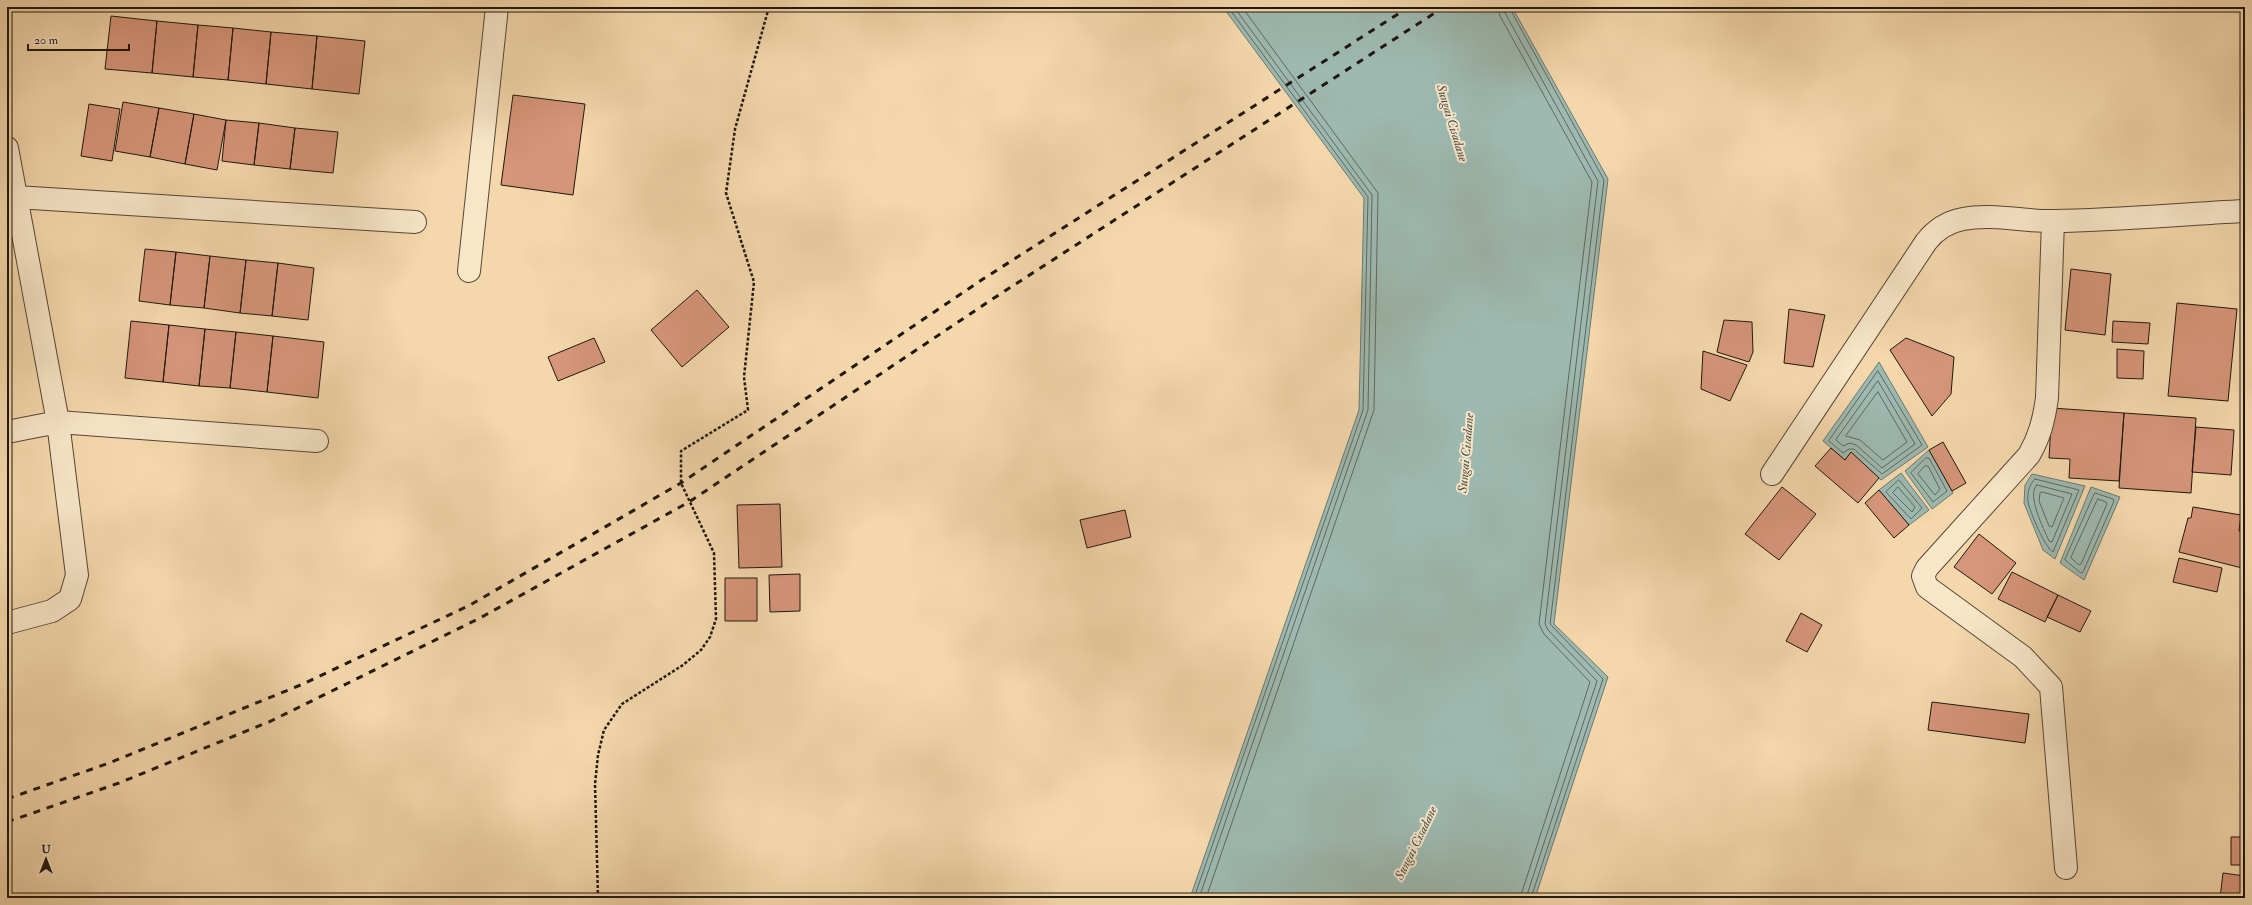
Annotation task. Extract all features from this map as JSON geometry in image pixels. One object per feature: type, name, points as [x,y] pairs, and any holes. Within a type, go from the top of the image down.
[{"type":"street","points":[[470,271],[497,7]]},
{"type":"street","points":[[7,148],[11,198],[58,422],[77,575],[70,599],[52,611],[7,623]]},
{"type":"street","points":[[11,198],[415,222]]},
{"type":"street","points":[[1772,474],[1934,231],[1953,221],[1976,217],[2053,221],[2245,211]]},
{"type":"street","points":[[2053,221],[2048,398],[2043,424],[2037,441],[2023,460],[1927,568],[1923,576],[1927,587],[2023,657],[2051,687],[2066,868]]},
{"type":"street","points":[[7,432],[58,422],[317,441]]},
{"type":"path","points":[[598,898],[595,784],[598,755],[604,730],[622,704],[683,665],[701,650],[710,637],[716,620],[714,553],[681,483],[681,451],[748,410],[744,377],[754,282],[726,193],[735,129],[769,7]]},
{"type":"water","name":"Sungai Cisadane","points":[[1223,7],[1512,7],[1608,179],[1554,624],[1608,677],[1535,898],[1190,898],[1359,410],[1364,198]]},
{"type":"water","points":[[1879,362],[1928,447],[1881,480],[1851,452],[1845,460],[1823,441]]},
{"type":"water","points":[[1929,450],[1953,493],[1932,509],[1905,471]]},
{"type":"water","points":[[1901,473],[1929,510],[1909,525],[1879,490]]},
{"type":"water","points":[[2032,474],[2085,486],[2055,559],[2043,550],[2024,503],[2025,485]]},
{"type":"water","points":[[2091,487],[2120,497],[2084,580],[2060,563]]},
{"type":"building","points":[[111,16],[157,21],[152,73],[105,69]]},
{"type":"building","points":[[157,21],[198,25],[193,77],[152,73]]},
{"type":"building","points":[[198,25],[233,28],[228,80],[193,77]]},
{"type":"building","points":[[233,28],[271,32],[266,84],[228,80]]},
{"type":"building","points":[[271,32],[317,36],[312,89],[266,84]]},
{"type":"building","points":[[317,36],[365,41],[359,94],[312,89]]},
{"type":"building","points":[[513,95],[585,104],[573,195],[501,185]]},
{"type":"building","points":[[123,102],[159,108],[150,157],[115,151]]},
{"type":"building","points":[[89,104],[120,109],[112,161],[81,156]]},
{"type":"building","points":[[159,108],[194,114],[185,164],[150,157]]},
{"type":"building","points":[[194,114],[226,120],[217,170],[185,164]]},
{"type":"building","points":[[226,120],[259,123],[254,165],[222,161]]},
{"type":"building","points":[[259,123],[295,128],[290,169],[254,165]]},
{"type":"building","points":[[295,128],[338,132],[333,173],[290,169]]},
{"type":"building","points":[[145,249],[176,252],[170,305],[139,301]]},
{"type":"building","points":[[176,252],[210,256],[204,308],[170,305]]},
{"type":"building","points":[[210,256],[246,260],[240,313],[204,308]]},
{"type":"building","points":[[246,260],[278,263],[272,316],[240,313]]},
{"type":"building","points":[[278,263],[314,268],[308,320],[272,316]]},
{"type":"building","points":[[2071,269],[2111,274],[2105,335],[2065,330]]},
{"type":"building","points":[[697,290],[729,327],[682,367],[651,330]]},
{"type":"building","points":[[2177,303],[2237,309],[2228,401],[2168,396]]},
{"type":"building","points":[[1789,309],[1825,315],[1813,367],[1784,363]]},
{"type":"building","points":[[1724,320],[1752,322],[1753,352],[1749,362],[1717,352]]},
{"type":"building","points":[[131,321],[169,325],[163,382],[125,378]]},
{"type":"building","points":[[2113,321],[2150,323],[2148,344],[2112,342]]},
{"type":"building","points":[[169,325],[205,329],[199,386],[163,382]]},
{"type":"building","points":[[205,329],[236,332],[230,388],[199,386]]},
{"type":"building","points":[[236,332],[273,336],[267,392],[230,388]]},
{"type":"building","points":[[273,336],[324,342],[318,398],[267,392]]},
{"type":"building","points":[[594,338],[605,362],[558,381],[548,357]]},
{"type":"building","points":[[1906,338],[1954,357],[1951,394],[1932,416],[1890,350]]},
{"type":"building","points":[[2117,349],[2144,351],[2143,379],[2117,378]]},
{"type":"building","points":[[1703,351],[1747,365],[1730,401],[1701,389]]},
{"type":"building","points":[[2052,408],[2124,413],[2119,481],[2069,478],[2070,459],[2049,458]]},
{"type":"building","points":[[2124,413],[2196,418],[2191,493],[2119,488]]},
{"type":"building","points":[[2196,427],[2234,430],[2231,475],[2192,472]]},
{"type":"building","points":[[1943,442],[1966,483],[1952,491],[1929,450]]},
{"type":"building","points":[[1831,448],[1845,460],[1851,452],[1879,478],[1858,503],[1815,466]]},
{"type":"building","points":[[1782,487],[1816,514],[1779,560],[1745,534]]},
{"type":"building","points":[[1879,490],[1909,525],[1894,538],[1865,503]]},
{"type":"building","points":[[780,504],[782,567],[739,568],[737,505]]},
{"type":"building","points":[[2193,507],[2241,515],[2239,531],[2245,533],[2245,557],[2242,568],[2179,552],[2188,518],[2191,518]]},
{"type":"building","points":[[1125,510],[1131,537],[1087,548],[1080,520]]},
{"type":"building","points":[[1979,534],[2016,563],[1992,594],[1954,567]]},
{"type":"building","points":[[2179,558],[2222,568],[2217,592],[2173,582]]},
{"type":"building","points":[[2012,572],[2058,595],[2045,622],[1998,599]]},
{"type":"building","points":[[800,574],[800,611],[770,612],[769,575]]},
{"type":"building","points":[[725,578],[757,578],[757,621],[725,621]]},
{"type":"building","points":[[2058,595],[2091,611],[2080,632],[2047,617]]},
{"type":"building","points":[[1801,613],[1822,625],[1807,652],[1786,641]]},
{"type":"building","points":[[1932,702],[2029,714],[2025,743],[1928,730]]},
{"type":"building","points":[[2231,837],[2245,837],[2245,865],[2231,865]]},
{"type":"building","points":[[2223,873],[2245,876],[2245,898],[2220,898]]},
{"type":"railway","points":[[7,799],[109,763],[303,684],[470,605],[681,483],[983,279],[1409,7]]},
{"type":"railway","points":[[7,822],[119,783],[271,721],[480,618],[689,502],[994,298],[1444,7]]}]
